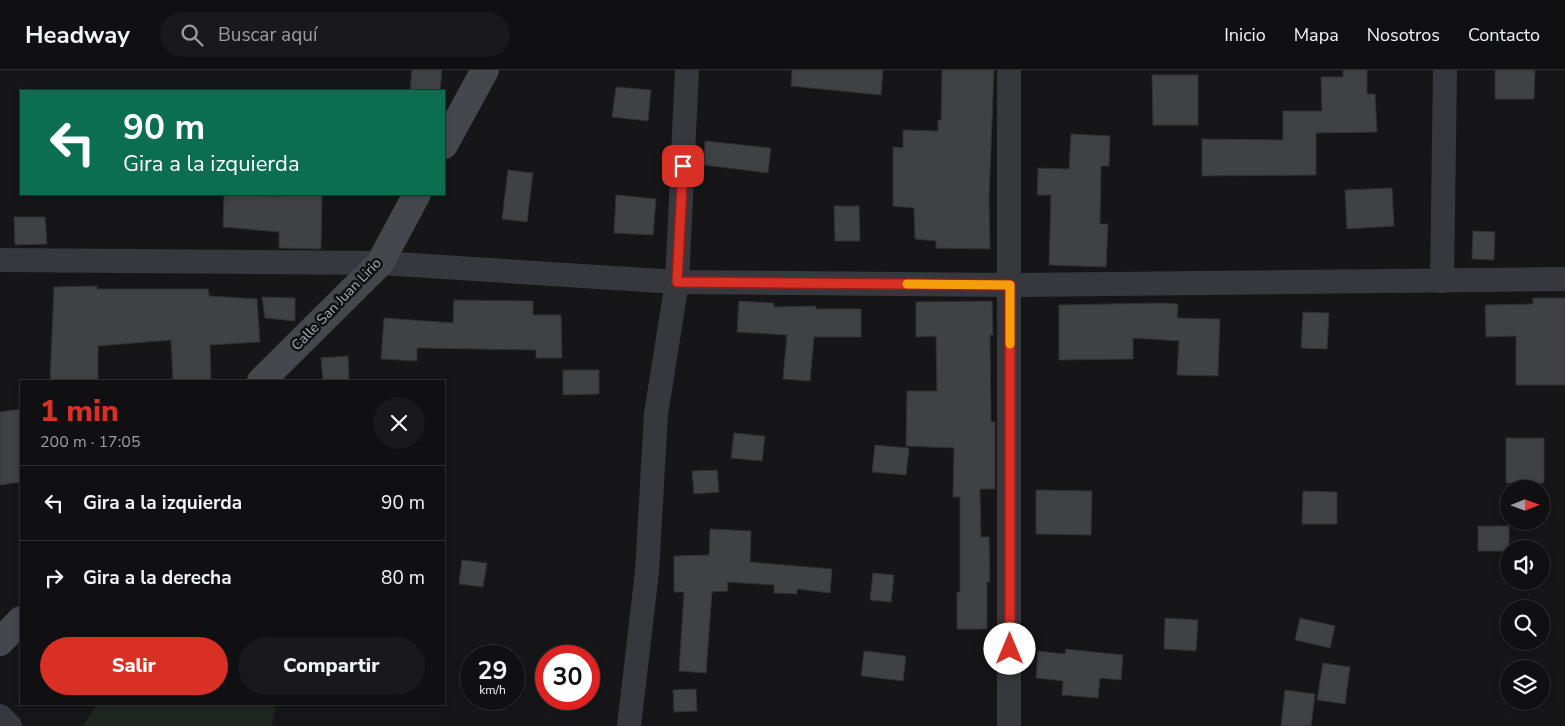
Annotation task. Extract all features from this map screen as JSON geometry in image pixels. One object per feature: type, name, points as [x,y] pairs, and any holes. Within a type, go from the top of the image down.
[{"type":"street","points":[[445,143],[484,70]]},
{"type":"street","points":[[628,726],[647,572],[656,414],[677,282],[687,70]]},
{"type":"street","points":[[1009,70],[1009,726]]},
{"type":"street","points":[[1442,281],[1445,70]]},
{"type":"street","name":"Calle San Juan Lirio","points":[[262,380],[380,263],[416,195]]},
{"type":"street","points":[[0,260],[380,263],[677,282],[1010,285],[1565,279]]},
{"type":"street","points":[[0,642],[20,621]]},
{"type":"street","points":[[0,716],[10,726]]},
{"type":"shaded area","points":[[96,705],[276,705],[272,726],[83,726]]},
{"type":"building","points":[[412,70],[442,70],[440,90],[410,90]]},
{"type":"building","points":[[792,70],[883,70],[881,95],[791,86]]},
{"type":"building","points":[[942,70],[994,70],[989,199],[990,249],[936,248],[936,241],[915,239],[914,208],[893,206],[893,147],[903,148],[903,130],[938,131],[938,120],[941,120]]},
{"type":"building","points":[[1343,70],[1367,70],[1367,94],[1375,94],[1377,132],[1316,133],[1316,175],[1202,176],[1202,139],[1283,140],[1283,111],[1322,111],[1321,77],[1343,77]]},
{"type":"building","points":[[1495,70],[1535,70],[1534,99],[1495,99]]},
{"type":"building","points":[[1152,75],[1198,75],[1198,125],[1153,125]]},
{"type":"building","points":[[616,87],[651,90],[648,121],[612,117]]},
{"type":"building","points":[[1071,134],[1110,136],[1109,166],[1101,166],[1100,224],[1108,224],[1106,267],[1049,265],[1051,195],[1037,195],[1038,168],[1069,169]]},
{"type":"building","points":[[705,141],[771,148],[768,173],[704,165]]},
{"type":"building","points":[[508,170],[533,173],[527,222],[502,219]]},
{"type":"building","points":[[1392,188],[1394,226],[1347,229],[1345,190]]},
{"type":"building","points":[[224,195],[322,195],[321,249],[279,248],[279,232],[223,227]]},
{"type":"building","points":[[616,195],[656,199],[653,235],[614,233]]},
{"type":"building","points":[[834,206],[859,206],[860,241],[835,241]]},
{"type":"building","points":[[14,217],[45,217],[47,244],[15,245]]},
{"type":"building","points":[[1473,231],[1495,232],[1494,260],[1472,259]]},
{"type":"building","points":[[97,286],[97,289],[208,289],[209,296],[257,299],[260,342],[210,345],[211,380],[173,380],[171,340],[98,346],[98,380],[50,380],[54,287]]},
{"type":"building","points":[[262,297],[295,298],[295,321],[265,318]]},
{"type":"building","points":[[1533,298],[1565,298],[1565,385],[1516,385],[1516,336],[1486,337],[1485,305],[1533,304]]},
{"type":"building","points":[[454,300],[533,301],[533,315],[561,315],[562,358],[536,358],[536,350],[417,348],[417,361],[381,359],[384,318],[453,323]]},
{"type":"building","points":[[739,301],[774,303],[774,307],[816,306],[816,309],[861,309],[861,337],[814,337],[810,381],[783,379],[787,335],[737,332]]},
{"type":"building","points":[[992,301],[993,335],[990,335],[991,422],[995,422],[995,489],[980,489],[981,537],[989,537],[990,582],[987,582],[987,629],[957,629],[957,592],[960,592],[960,497],[953,497],[954,448],[906,446],[907,391],[937,391],[936,336],[916,337],[916,302]]},
{"type":"building","points":[[1178,304],[1177,318],[1220,319],[1218,376],[1177,375],[1179,341],[1133,338],[1133,359],[1059,360],[1059,305]]},
{"type":"building","points":[[1303,312],[1329,313],[1327,349],[1301,348]]},
{"type":"building","points":[[348,356],[349,380],[323,380],[321,358]]},
{"type":"building","points":[[563,370],[599,370],[599,394],[563,395]]},
{"type":"building","points":[[20,409],[20,482],[0,485],[0,412]]},
{"type":"building","points":[[734,433],[765,436],[762,461],[731,458]]},
{"type":"building","points":[[1506,438],[1544,438],[1544,480],[1506,480]]},
{"type":"building","points":[[875,445],[909,448],[906,475],[872,472]]},
{"type":"building","points":[[717,470],[719,492],[694,494],[692,471]]},
{"type":"building","points":[[1036,490],[1092,491],[1091,535],[1036,534]]},
{"type":"building","points":[[1303,491],[1337,492],[1337,524],[1302,524]]},
{"type":"building","points":[[1478,526],[1500,526],[1500,530],[1509,530],[1509,540],[1500,540],[1500,551],[1478,551]]},
{"type":"building","points":[[710,529],[751,531],[750,562],[832,569],[830,593],[797,589],[797,594],[774,593],[774,585],[727,582],[728,591],[712,592],[706,673],[679,671],[684,592],[674,592],[674,556],[709,555]]},
{"type":"building","points":[[462,560],[487,563],[483,587],[459,584]]},
{"type":"building","points":[[873,573],[894,575],[891,602],[870,600]]},
{"type":"building","points":[[1165,618],[1198,620],[1196,651],[1164,649]]},
{"type":"building","points":[[1300,618],[1335,626],[1330,648],[1295,640]]},
{"type":"building","points":[[1066,649],[1123,655],[1121,680],[1100,678],[1098,698],[1062,695],[1063,681],[1036,678],[1038,651],[1065,654]]},
{"type":"building","points":[[864,651],[906,656],[903,681],[861,676]]},
{"type":"building","points":[[1323,663],[1350,667],[1345,704],[1317,700]]},
{"type":"building","points":[[696,689],[697,711],[674,712],[673,690]]},
{"type":"building","points":[[1285,690],[1315,694],[1311,726],[1281,726]]},
{"type":"slow traffic","points":[[907,284],[1010,285],[1010,344]]},
{"type":"route","points":[[683,166],[677,282],[1010,285],[1010,649]]}]
